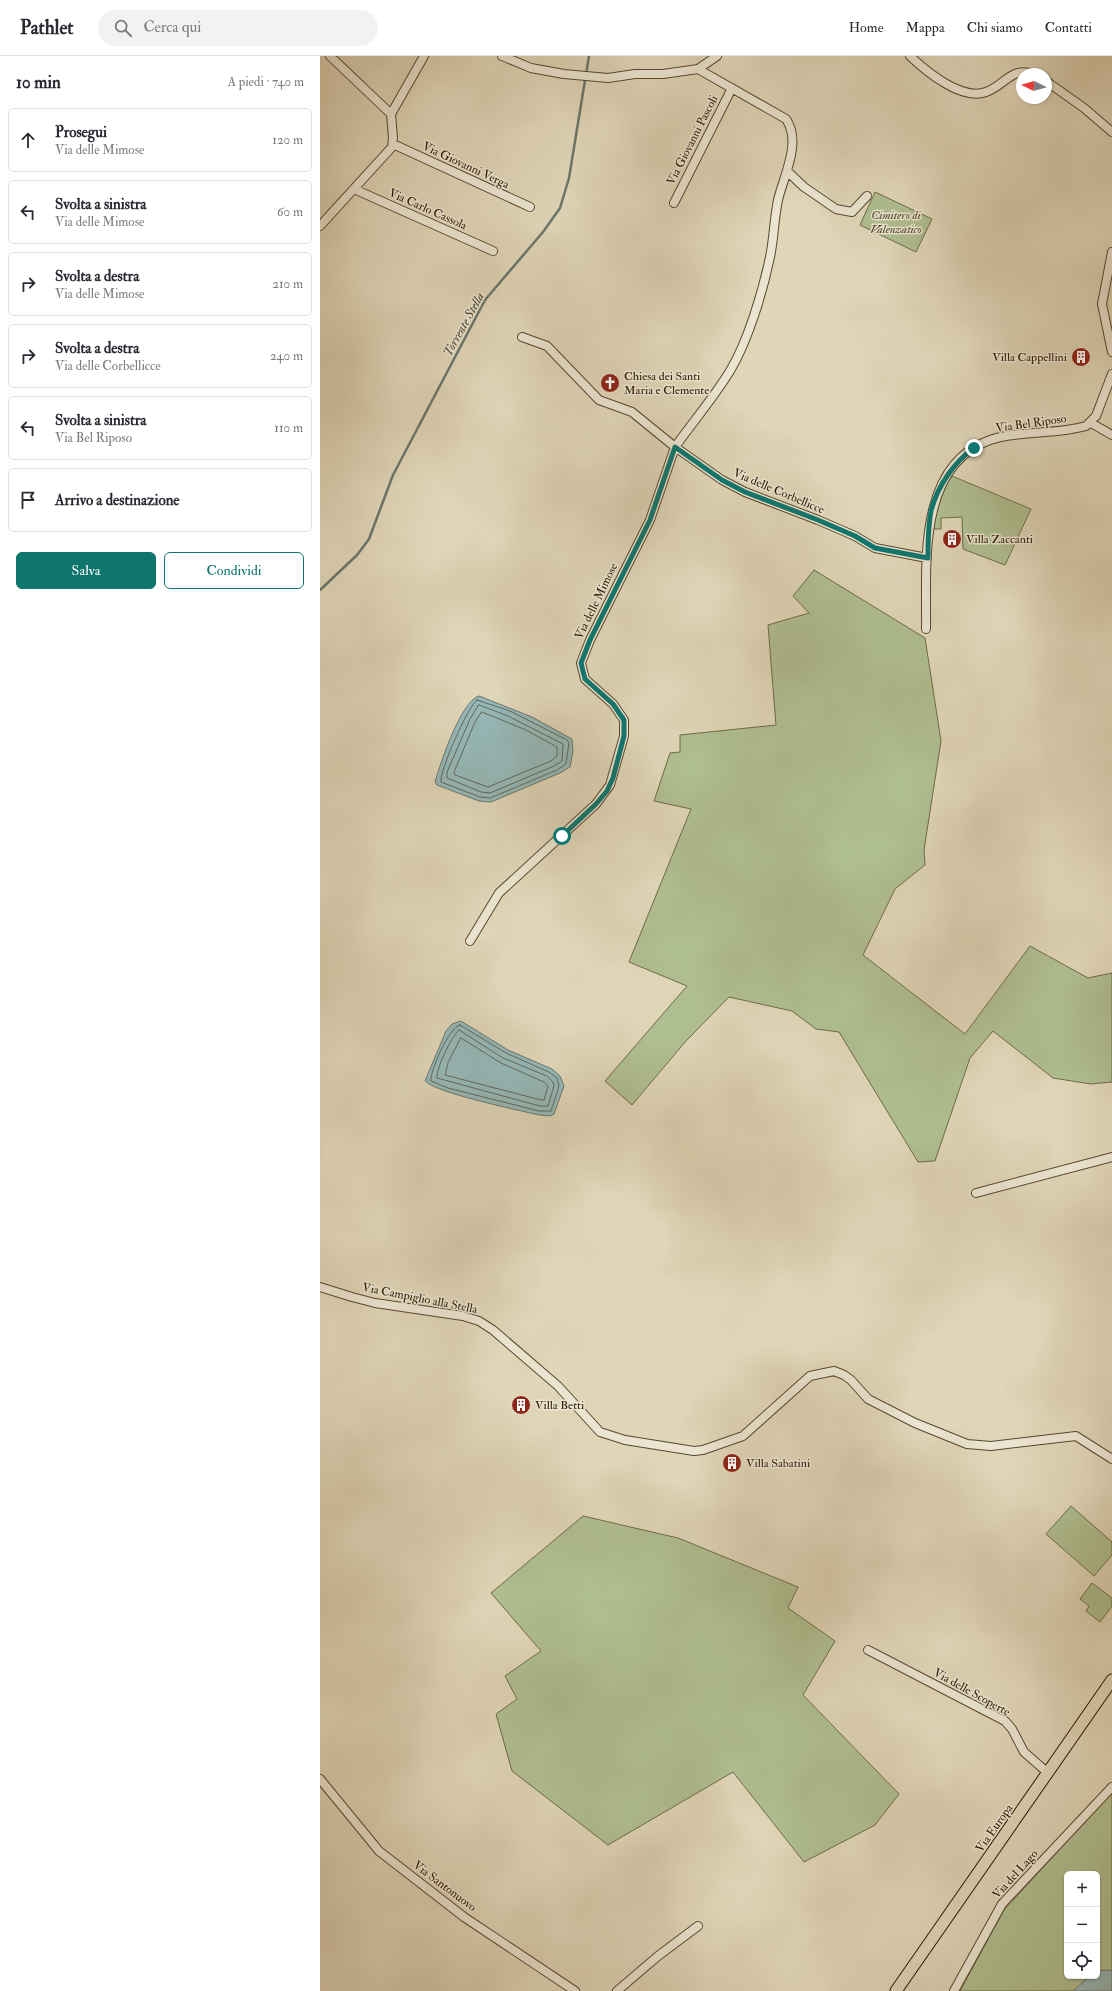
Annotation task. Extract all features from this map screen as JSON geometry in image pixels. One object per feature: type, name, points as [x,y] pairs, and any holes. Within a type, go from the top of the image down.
[{"type":"main road","name":"Via Europa","points":[[896,1991],[1112,1680]]},
{"type":"street","points":[[330,56],[391,114]]},
{"type":"street","points":[[320,226],[390,150],[393,144],[391,114],[424,56]]},
{"type":"street","points":[[502,56],[531,68],[569,75],[601,77],[663,74],[698,69],[717,56]]},
{"type":"street","points":[[910,56],[930,75],[958,89],[973,94],[987,92],[1016,73]]},
{"type":"street","points":[[675,447],[730,371],[740,352],[757,303],[770,256],[778,200],[787,171],[792,139],[790,125],[781,115],[698,69]]},
{"type":"street","points":[[1052,85],[1084,108],[1112,132]]},
{"type":"street","name":"Via Giovanni Pascoli","points":[[674,202],[732,88]]},
{"type":"street","name":"Via Giovanni Verga","points":[[393,144],[530,207]]},
{"type":"street","points":[[787,171],[804,187],[836,209],[852,212],[867,196]]},
{"type":"street","name":"Via Carlo Cassola","points":[[354,189],[492,251]]},
{"type":"street","points":[[1112,252],[1102,304],[1112,352]]},
{"type":"street","name":"Via delle Corbellicce","points":[[522,337],[547,346],[599,400],[632,412],[675,447],[722,480],[745,492],[824,522],[855,536],[875,548],[928,558]]},
{"type":"street","points":[[1112,374],[1096,416],[1091,424],[1112,435]]},
{"type":"street","name":"Via Bel Riposo","points":[[928,558],[930,522],[933,505],[945,480],[958,461],[966,454],[980,445],[997,438],[1075,429],[1091,424]]},
{"type":"street","name":"Via delle Mimose","points":[[470,941],[499,893],[596,804],[610,785],[624,736],[624,720],[613,704],[585,679],[581,663],[590,640],[650,520],[675,447]]},
{"type":"street","points":[[926,629],[928,558]]},
{"type":"street","points":[[976,1193],[1112,1157]]},
{"type":"street","name":"Via Campiglio alla Stella","points":[[320,1287],[352,1298],[375,1303],[463,1316],[479,1321],[493,1330],[558,1386],[600,1432],[625,1440],[694,1451],[731,1442],[752,1430],[810,1376],[834,1372],[844,1375],[852,1380],[868,1399],[915,1423],[966,1444],[991,1446],[1076,1436],[1112,1459]]},
{"type":"street","name":"Via delle Scoperte","points":[[868,1650],[1005,1721],[1012,1729],[1024,1752],[1048,1773]]},
{"type":"street","name":"Via Santonuovo","points":[[320,1779],[379,1851],[464,1917],[575,1991]]},
{"type":"street","name":"Via del Lago","points":[[954,1991],[1002,1904],[1112,1787]]},
{"type":"street","points":[[617,1991],[658,1956],[698,1926]]},
{"type":"green space","name":"Cimitero di Valenzatico","points":[[875,192],[932,219],[916,252],[860,225]]},
{"type":"green space","points":[[952,476],[1031,509],[1005,565],[963,549],[962,517],[941,518],[941,529],[933,529],[936,502]]},
{"type":"green space","points":[[814,570],[925,638],[941,741],[924,850],[925,865],[895,889],[863,955],[965,1034],[1030,946],[1088,978],[1112,973],[1112,1082],[1091,1084],[1053,1078],[993,1031],[970,1058],[935,1161],[918,1162],[839,1032],[816,1029],[792,1011],[729,997],[686,1041],[632,1105],[605,1081],[687,986],[629,962],[691,809],[654,801],[670,753],[680,752],[680,735],[776,725],[768,625],[809,613],[793,596]]},
{"type":"green space","points":[[1071,1506],[1112,1542],[1112,1555],[1094,1576],[1046,1534]]},
{"type":"green space","points":[[583,1516],[678,1538],[798,1587],[788,1608],[835,1641],[803,1695],[899,1794],[875,1825],[804,1862],[733,1772],[608,1845],[512,1771],[496,1714],[517,1699],[505,1676],[541,1651],[491,1593]]},
{"type":"green space","points":[[1092,1583],[1112,1598],[1112,1606],[1100,1622],[1086,1611],[1089,1606],[1080,1599]]},
{"type":"green space","points":[[1112,1792],[1112,1991],[960,1991],[1004,1910]]},
{"type":"water","points":[[479,696],[532,717],[572,739],[573,751],[570,767],[560,773],[491,802],[479,801],[437,785],[435,782],[441,762],[458,721],[472,700]]},
{"type":"water","points":[[461,1021],[508,1050],[552,1069],[560,1076],[564,1086],[554,1114],[550,1116],[539,1115],[478,1101],[444,1091],[425,1081],[446,1031],[452,1024]]},
{"type":"water","points":[[1100,1971],[1112,1971],[1112,1991],[1073,1991],[1087,1979],[1100,1979]]},
{"type":"waterway","name":"Torrente Stella","points":[[320,590],[357,555],[369,539],[393,475],[485,300],[543,232],[560,208],[569,178],[589,56]]},
{"type":"place","name":"Villa Cappellini","points":[[1081,357]]},
{"type":"place","name":"Chiesa dei Santi Maria e Clemente","points":[[610,383]]},
{"type":"place","name":"Villa Zaccanti","points":[[952,539]]},
{"type":"place","name":"Villa Betti","points":[[521,1405]]},
{"type":"place","name":"Villa Sabatini","points":[[732,1463]]},
{"type":"route","points":[[562,836],[596,804],[607,791],[613,778],[624,736],[624,720],[613,704],[585,679],[581,663],[590,640],[657,505],[675,447],[722,480],[745,492],[818,520],[855,536],[875,548],[928,558],[930,522],[933,505],[945,480],[958,461],[974,448]]}]
